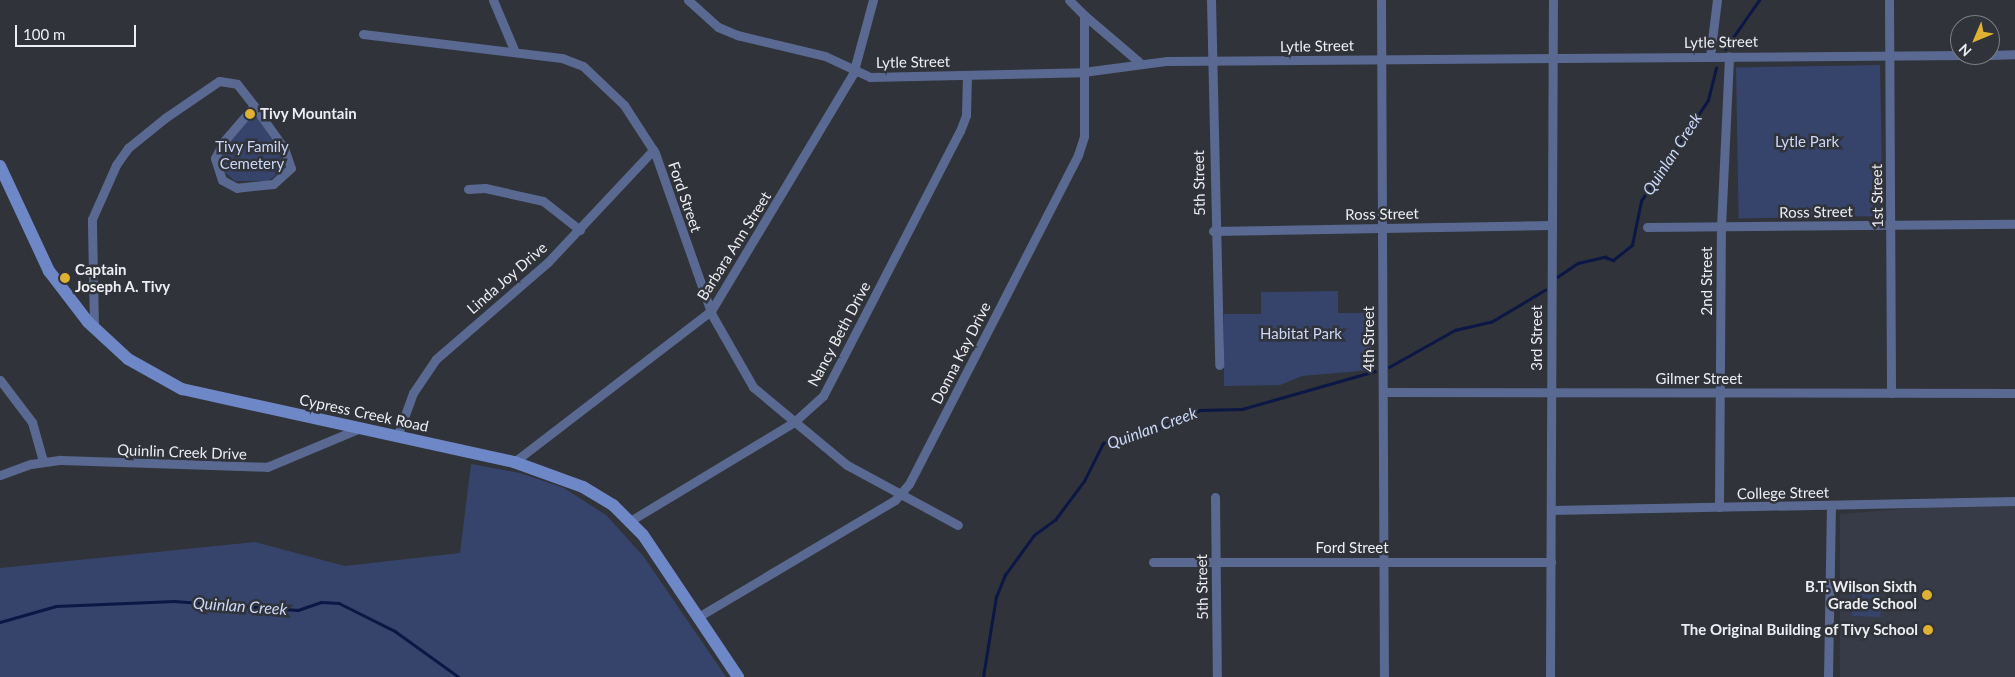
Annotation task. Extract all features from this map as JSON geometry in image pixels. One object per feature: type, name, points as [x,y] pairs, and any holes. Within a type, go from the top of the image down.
[{"type":"main road","name":"Cypress Creek Road","points":[[0,166],[49,271],[94,328],[128,359],[182,390],[514,462],[583,487],[630,521],[738,677]]},
{"type":"street","points":[[493,0],[515,52]]},
{"type":"street","name":"Lytle Street","points":[[688,0],[718,27],[737,35],[825,56],[870,78],[1083,72],[1139,62],[1212,60],[1950,55]]},
{"type":"street","name":"Barbara Ann Street","points":[[514,462],[710,311],[854,70],[873,0]]},
{"type":"street","points":[[1069,0],[1139,62]]},
{"type":"street","name":"5th Street","points":[[1211,0],[1214,231],[1219,366]]},
{"type":"street","name":"4th Street","points":[[1381,0],[1384,677]]},
{"type":"street","name":"3rd Street","points":[[1550,677],[1552,0]]},
{"type":"street","points":[[1710,56],[1717,0]]},
{"type":"street","name":"1st Street","points":[[1889,0],[1891,393]]},
{"type":"street","name":"Donna Kay Drive","points":[[901,494],[1078,155],[1084,136],[1084,15]]},
{"type":"street","name":"Ford Street","points":[[363,34],[574,60],[583,66],[624,105],[653,150],[710,311],[746,379],[794,422],[848,465],[958,525]]},
{"type":"street","points":[[2000,55],[2015,54]]},
{"type":"street","name":"2nd Street","points":[[1719,507],[1721,393],[1720,227],[1729,56]]},
{"type":"street","name":"Nancy Beth Drive","points":[[630,521],[794,422],[823,396],[960,131],[966,115],[967,75]]},
{"type":"street","points":[[94,328],[92,219],[116,165],[128,148],[165,118],[219,82],[237,84],[254,106],[284,148],[291,168],[272,184],[237,188],[222,180],[215,158],[224,140],[254,106]]},
{"type":"street","name":"Linda Joy Drive","points":[[397,437],[413,393],[436,359],[580,230],[653,150]]},
{"type":"street","points":[[468,189],[485,188],[543,201],[580,230]]},
{"type":"street","name":"Ross Street","points":[[1648,226],[2015,224]]},
{"type":"street","name":"Ross Street","points":[[1214,231],[1551,225]]},
{"type":"street","points":[[0,380],[32,422],[43,461]]},
{"type":"street","name":"Gilmer Street","points":[[1382,392],[2015,393]]},
{"type":"street","name":"Quinlin Creek Drive","points":[[0,475],[43,461],[245,469],[288,461],[358,429]]},
{"type":"street","points":[[698,617],[901,494]]},
{"type":"street","name":"5th Street","points":[[1215,498],[1217,677]]},
{"type":"street","name":"College Street","points":[[1551,510],[2015,501]]},
{"type":"street","points":[[1828,677],[1831,506]]},
{"type":"street","name":"Ford Street","points":[[1153,562],[1550,562]]},
{"type":"shaded area","name":"B.T. Wilson Sixth Grade School","points":[[2003,501],[2015,504],[2015,677],[1840,677],[1840,514]]},
{"type":"green space","name":"Lytle Park","points":[[1880,65],[1883,216],[1739,218],[1736,68]]},
{"type":"green space","name":"Tivy Family Cemetery","points":[[255,111],[278,142],[285,169],[268,181],[235,181],[222,170],[220,154]]},
{"type":"green space","name":"Habitat Park","points":[[1338,291],[1338,313],[1371,313],[1371,370],[1302,376],[1280,385],[1224,386],[1224,314],[1261,314],[1261,292]]},
{"type":"green space","points":[[471,464],[520,473],[564,488],[606,515],[644,557],[726,677],[0,677],[0,568],[255,542],[345,566],[460,553]]},
{"type":"green space","points":[[1853,585],[1881,586],[1881,599],[1853,598]]},
{"type":"green space","points":[[1852,603],[1881,604],[1881,617],[1852,616]]},
{"type":"waterway","name":"Quinlan Creek","points":[[1725,49],[1759,0]]},
{"type":"waterway","name":"Quinlan Creek","points":[[1557,277],[1578,263],[1605,257],[1613,260],[1632,245],[1641,201],[1708,100],[1716,68]]},
{"type":"waterway","name":"Quinlan Creek","points":[[1389,367],[1455,330],[1491,322],[1545,290]]},
{"type":"waterway","name":"Quinlan Creek","points":[[983,677],[996,597],[1005,575],[1034,535],[1055,520],[1084,481],[1103,443],[1124,435],[1145,434],[1200,410],[1242,409],[1375,371]]},
{"type":"waterway","name":"Quinlan Creek","points":[[0,622],[56,606],[174,601],[298,610],[321,602],[339,603],[395,631],[459,677]]},
{"type":"place","name":"Tivy Mountain","points":[[250,114]]},
{"type":"place","name":"Captain Joseph A. Tivy","points":[[65,278]]},
{"type":"place","name":"B.T. Wilson Sixth Grade School","points":[[1927,595]]},
{"type":"place","name":"The Original Building of Tivy School","points":[[1928,630]]}]
